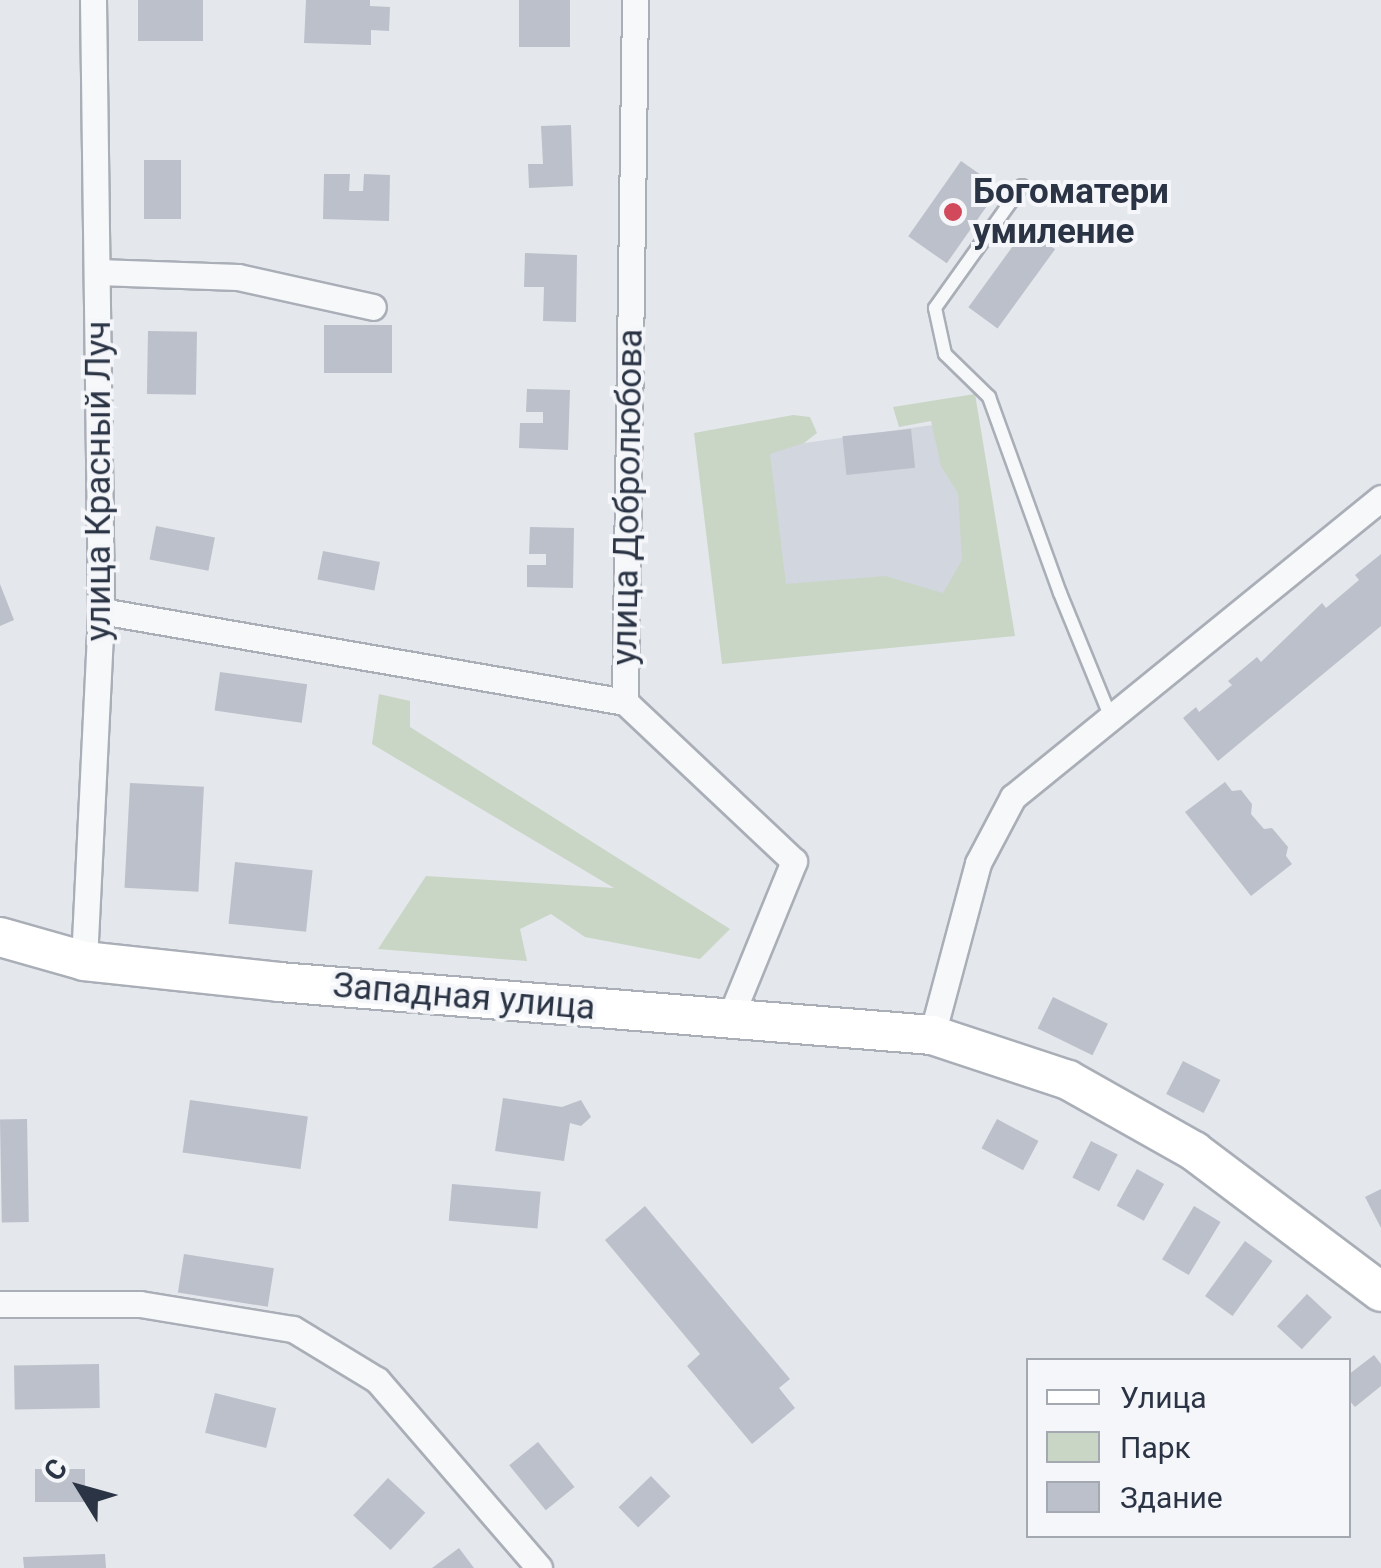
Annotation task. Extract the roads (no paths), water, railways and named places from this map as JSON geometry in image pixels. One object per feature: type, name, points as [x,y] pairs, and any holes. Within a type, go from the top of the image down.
[{"type":"street","name":"улица Красный Луч","points":[[84,961],[101,610],[93,0]]},
{"type":"street","name":"улица Добролюбова","points":[[101,610],[625,702],[635,0]]},
{"type":"street","points":[[98,272],[238,276],[373,307]]},
{"type":"street","points":[[932,1034],[978,862],[1013,797],[1381,498]]},
{"type":"street","points":[[625,702],[794,862],[730,1018]]},
{"type":"street","name":"Западная улица","points":[[0,937],[84,961],[279,982],[932,1034],[1068,1080],[1194,1151],[1381,1292]]},
{"type":"street","points":[[0,1304],[140,1304],[292,1330],[377,1380],[538,1568]]},
{"type":"lane","points":[[1022,186],[935,308],[945,354],[989,397],[1060,593],[1112,720]]},
{"type":"place","name":"Богоматери умиление","points":[[953,212]]}]
